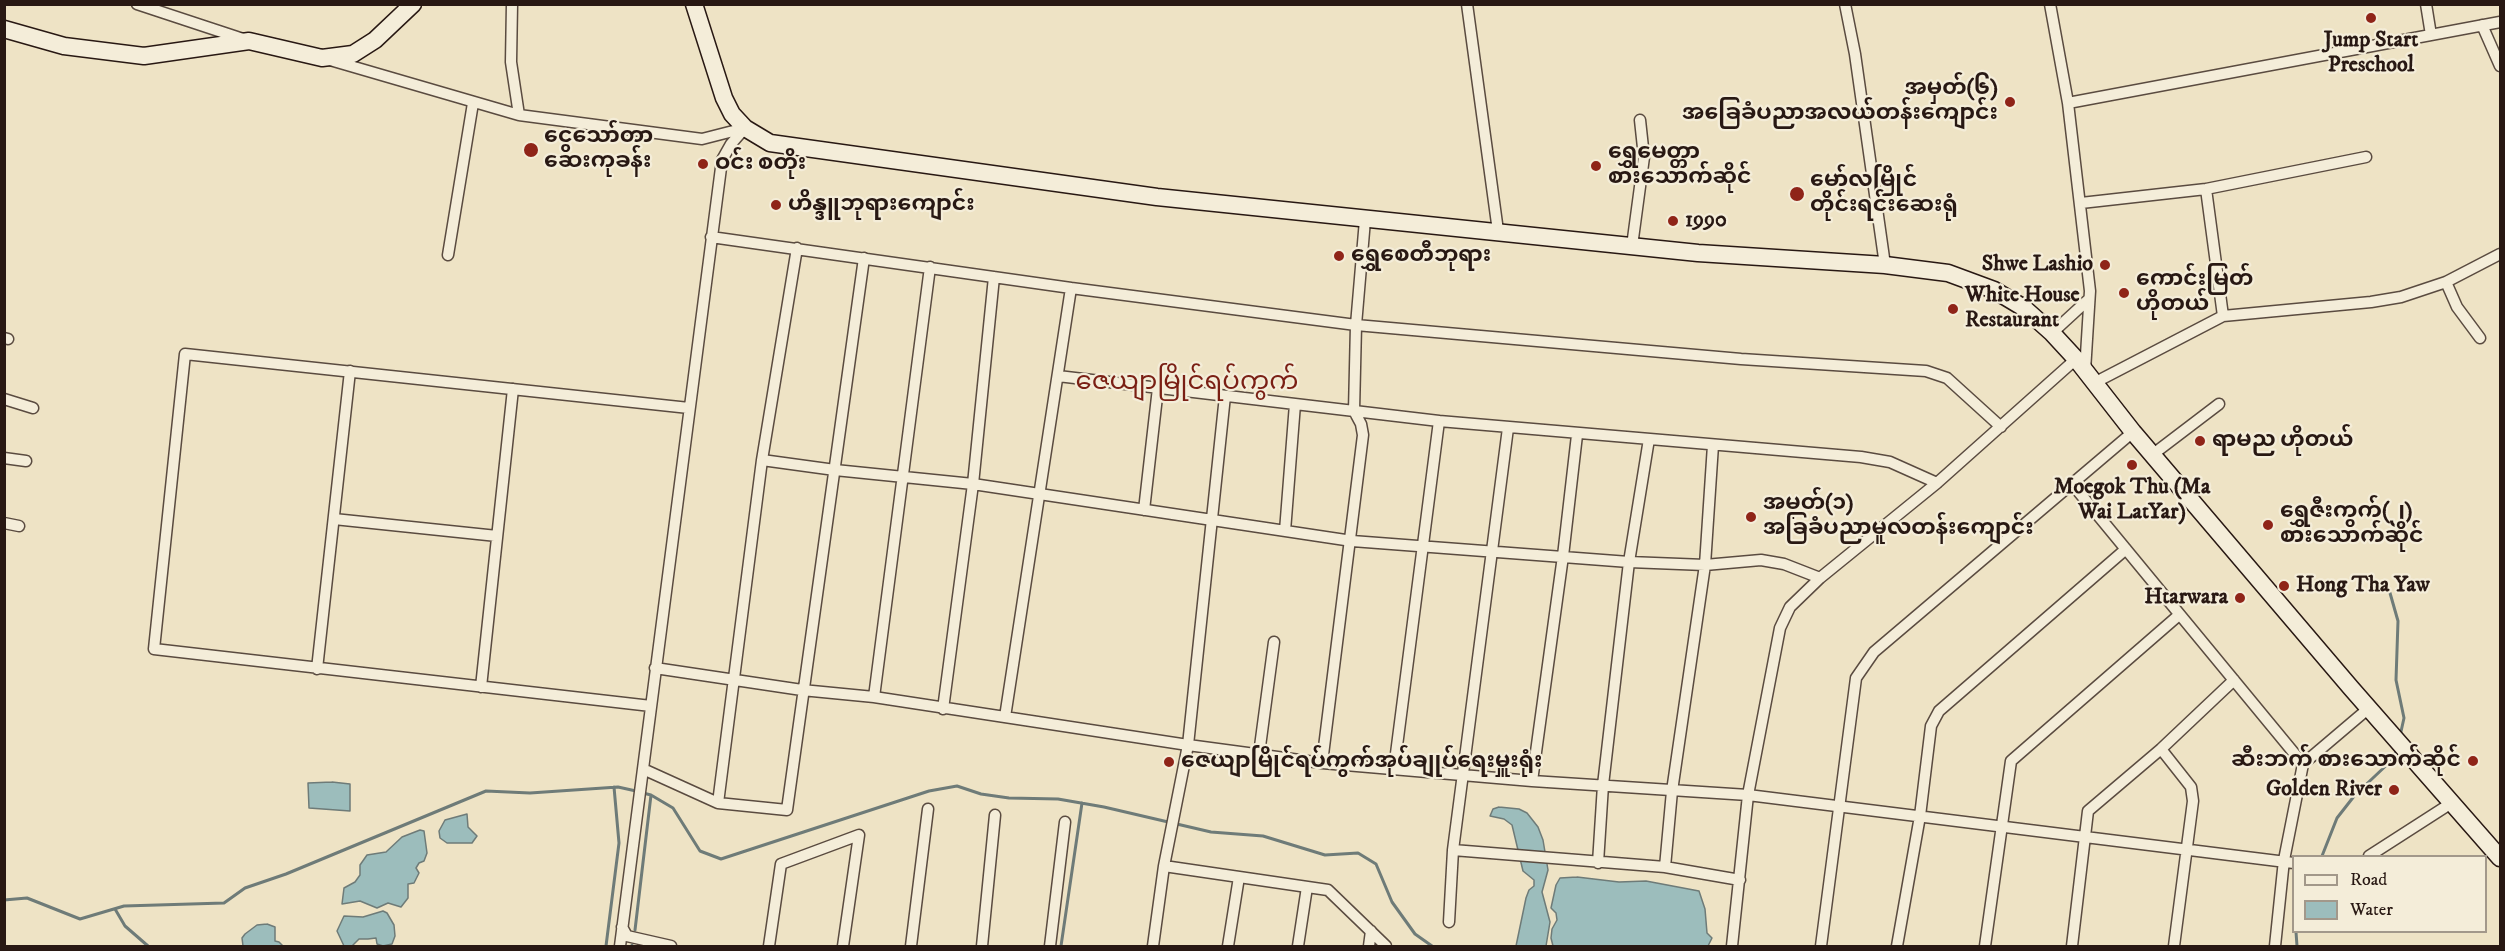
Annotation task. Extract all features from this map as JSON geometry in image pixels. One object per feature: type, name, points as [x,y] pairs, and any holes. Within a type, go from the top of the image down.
[{"type":"main road","points":[[4,29],[64,46],[144,56],[249,41],[322,58],[353,54],[375,40],[412,4]]},
{"type":"main road","points":[[694,4],[724,98],[732,114],[745,128],[770,144],[1157,197],[1365,220],[1498,231],[1632,246],[1885,265],[1948,273],[1994,290],[2024,308],[2052,333],[2133,432],[2500,858]]},
{"type":"street","points":[[137,4],[249,41]]},
{"type":"street","points":[[512,4],[511,62],[519,115]]},
{"type":"street","points":[[1467,4],[1498,231]]},
{"type":"street","points":[[1845,4],[1855,54],[1885,265]]},
{"type":"street","points":[[2050,4],[2068,103],[2081,203],[2089,299],[2085,371]]},
{"type":"street","points":[[2426,4],[2431,35]]},
{"type":"street","points":[[2068,103],[2500,22]]},
{"type":"street","points":[[2482,25],[2500,66]]},
{"type":"street","points":[[322,58],[519,115],[702,139],[745,128]]},
{"type":"street","points":[[448,255],[473,103]]},
{"type":"street","points":[[1632,246],[1644,157],[1640,120]]},
{"type":"street","points":[[620,946],[722,160],[731,144],[745,128]]},
{"type":"street","points":[[2081,203],[2206,189],[2366,157]]},
{"type":"street","points":[[2206,189],[2223,316]]},
{"type":"street","points":[[1322,763],[1352,541],[1363,435],[1361,424],[1354,411],[1356,325],[1365,220]]},
{"type":"street","points":[[711,237],[1071,288],[1356,325],[1741,359],[1926,370],[1947,378],[2001,427]]},
{"type":"street","points":[[718,803],[762,460],[797,248]]},
{"type":"street","points":[[1732,946],[1748,795],[1780,628],[1790,607],[1820,578],[1937,483],[2001,427],[2085,371],[2223,316],[2371,302],[2422,291],[2446,282],[2500,254]]},
{"type":"street","points":[[643,774],[718,803],[787,810],[864,258]]},
{"type":"street","points":[[874,697],[930,267]]},
{"type":"street","points":[[943,709],[973,484],[994,277]]},
{"type":"street","points":[[2446,282],[2457,307],[2480,338]]},
{"type":"street","points":[[1005,717],[1041,495],[1071,288]]},
{"type":"street","points":[[2052,333],[2089,299]]},
{"type":"street","points":[[651,706],[154,649],[185,354],[689,408]]},
{"type":"street","points":[[317,669],[350,371]]},
{"type":"street","points":[[1058,376],[1439,422],[1861,457],[1890,462],[1937,483]]},
{"type":"street","points":[[1144,510],[1158,388]]},
{"type":"street","points":[[481,687],[513,389]]},
{"type":"street","points":[[1153,946],[1164,866],[1188,745],[1225,396]]},
{"type":"street","points":[[4,399],[33,408]]},
{"type":"street","points":[[1285,531],[1295,404]]},
{"type":"street","points":[[2152,454],[2219,404]]},
{"type":"street","points":[[1394,769],[1439,422]]},
{"type":"street","points":[[1449,922],[1453,850],[1508,428]]},
{"type":"street","points":[[1821,946],[1856,678],[1874,652],[2133,432]]},
{"type":"street","points":[[1532,781],[1577,435]]},
{"type":"street","points":[[1598,862],[1603,784],[1629,562],[1649,439]]},
{"type":"street","points":[[1665,867],[1672,791],[1705,565],[1713,445]]},
{"type":"street","points":[[4,458],[26,460]]},
{"type":"street","points":[[762,460],[973,484],[1352,541],[1629,562],[1705,565],[1761,560],[1784,564],[1820,578]]},
{"type":"street","points":[[2073,484],[2303,764]]},
{"type":"street","points":[[334,519],[497,536]]},
{"type":"street","points":[[4,523],[19,526]]},
{"type":"street","points":[[1897,946],[1920,816],[1931,726],[1939,711],[2126,549]]},
{"type":"street","points":[[1985,946],[2011,761],[2180,615]]},
{"type":"street","points":[[1259,754],[1274,642]]},
{"type":"street","points":[[655,668],[802,690],[874,697],[943,709],[1322,763],[1532,781],[1748,795],[1839,808],[2289,861]]},
{"type":"street","points":[[2072,946],[2088,811],[2161,749],[2234,680]]},
{"type":"street","points":[[2275,946],[2303,764],[2369,708]]},
{"type":"street","points":[[2161,749],[2191,787],[2193,801],[2174,946]]},
{"type":"street","points":[[2371,855],[2453,802]]},
{"type":"street","points":[[911,946],[928,809]]},
{"type":"street","points":[[982,946],[995,815]]},
{"type":"street","points":[[1050,946],[1065,822]]},
{"type":"street","points":[[769,946],[781,864],[859,836],[843,946]]},
{"type":"street","points":[[1453,850],[1665,867],[1740,880]]},
{"type":"street","points":[[1164,866],[1328,890],[1386,946]]},
{"type":"street","points":[[1228,946],[1239,877]]},
{"type":"street","points":[[1298,946],[1306,887]]},
{"type":"street","points":[[622,927],[627,936],[671,946]]},
{"type":"street","points":[[1369,946],[1371,932]]},
{"type":"water","points":[[308,783],[350,784],[350,811],[309,808]]},
{"type":"water","points":[[1499,807],[1519,809],[1527,813],[1538,827],[1543,840],[1548,870],[1542,892],[1550,922],[1546,946],[1516,946],[1526,898],[1529,890],[1534,886],[1534,880],[1523,871],[1512,825],[1504,819],[1490,816],[1493,809]]},
{"type":"water","points":[[467,814],[468,827],[477,836],[472,843],[447,843],[440,838],[439,831],[445,820]]},
{"type":"water","points":[[420,830],[424,831],[427,853],[424,861],[416,868],[419,873],[414,883],[408,884],[408,898],[401,907],[388,903],[377,908],[360,901],[342,904],[344,888],[355,882],[360,875],[360,865],[367,855],[386,852],[402,837]]},
{"type":"water","points":[[1577,877],[1619,882],[1646,881],[1699,891],[1705,909],[1707,933],[1712,938],[1708,946],[1553,946],[1552,929],[1557,920],[1556,913],[1551,908],[1556,885],[1560,878]]},
{"type":"water","points":[[383,911],[387,913],[394,925],[395,936],[392,944],[383,946],[377,944],[376,938],[359,939],[352,946],[344,946],[337,931],[344,916],[363,917]]},
{"type":"water","points":[[267,924],[275,927],[275,941],[283,946],[243,946],[242,938],[245,934],[257,925]]},
{"type":"waterway","points":[[2390,593],[2398,621],[2396,680],[2404,718],[2400,736]]},
{"type":"waterway","points":[[2322,855],[2337,818],[2355,795],[2393,759],[2397,748]]},
{"type":"waterway","points":[[643,793],[673,808],[700,851],[721,859],[929,791],[957,786],[981,794],[1009,798],[1058,799],[1104,807],[1211,832],[1263,836],[1325,855],[1358,853],[1376,864],[1392,902],[1415,934],[1432,946]]},
{"type":"waterway","points":[[606,946],[619,843],[614,787]]},
{"type":"waterway","points":[[4,900],[27,898],[80,919],[124,906],[224,903],[245,888],[286,874],[486,791],[530,793],[618,787],[636,791]]},
{"type":"waterway","points":[[635,930],[651,795]]},
{"type":"waterway","points":[[1061,946],[1082,803]]},
{"type":"waterway","points":[[115,909],[125,926],[148,946]]},
{"type":"waterway","points":[[2296,933],[2297,946]]},
{"type":"place","name":"Jump Start Preschool","points":[[2371,18]]},
{"type":"place","name":"အမှတ်(၆) အခြေခံပညာအလယ်တန်းကျောင်း","points":[[2010,102]]},
{"type":"place","name":"ငွေသော်တာ ဆေးကုခန်း","points":[[531,150]]},
{"type":"place","name":"ဝင်း စတိုး","points":[[703,164]]},
{"type":"place","name":"ရွှေမေတ္တာ စားသောက်ဆိုင်","points":[[1596,166]]},
{"type":"place","name":"မော်လမြိုင် တိုင်းရင်းဆေးရုံ","points":[[1797,194]]},
{"type":"place","name":"ဟိန္ဒူဘုရားကျောင်း","points":[[776,205]]},
{"type":"place","name":"1990","points":[[1673,221]]},
{"type":"place","name":"ရွှေစေတီဘုရား","points":[[1339,256]]},
{"type":"place","name":"Shwe Lashio","points":[[2105,265]]},
{"type":"place","name":"ကောင်းမြတ် ဟိုတယ်","points":[[2124,293]]},
{"type":"place","name":"White House Restaurant","points":[[1953,309]]},
{"type":"place","name":"ရာမည ဟိုတယ်","points":[[2200,441]]},
{"type":"place","name":"Moegok Thu (Ma Wai LatYar)","points":[[2132,465]]},
{"type":"place","name":"အမှတ်(၁) အခြခံပညာမူလတန်းကျောင်း","points":[[1751,517]]},
{"type":"place","name":"ရွှေဇီးကွက်(၂) စားသောက်ဆိုင်","points":[[2268,525]]},
{"type":"place","name":"Hong Tha Yaw","points":[[2284,586]]},
{"type":"place","name":"Htarwara","points":[[2240,598]]},
{"type":"place","name":"ဆီးဘက် စားသောက်ဆိုင်","points":[[2473,761]]},
{"type":"place","name":"ဇေယျာမြိုင်ရပ်ကွက်အုပ်ချုပ်ရေးမှူးရုံး","points":[[1169,762]]},
{"type":"place","name":"Golden River","points":[[2394,790]]},
{"type":"district","name":"ဇေယျာမြိုင်ရပ်ကွက်","points":[[1187,384]]}]
